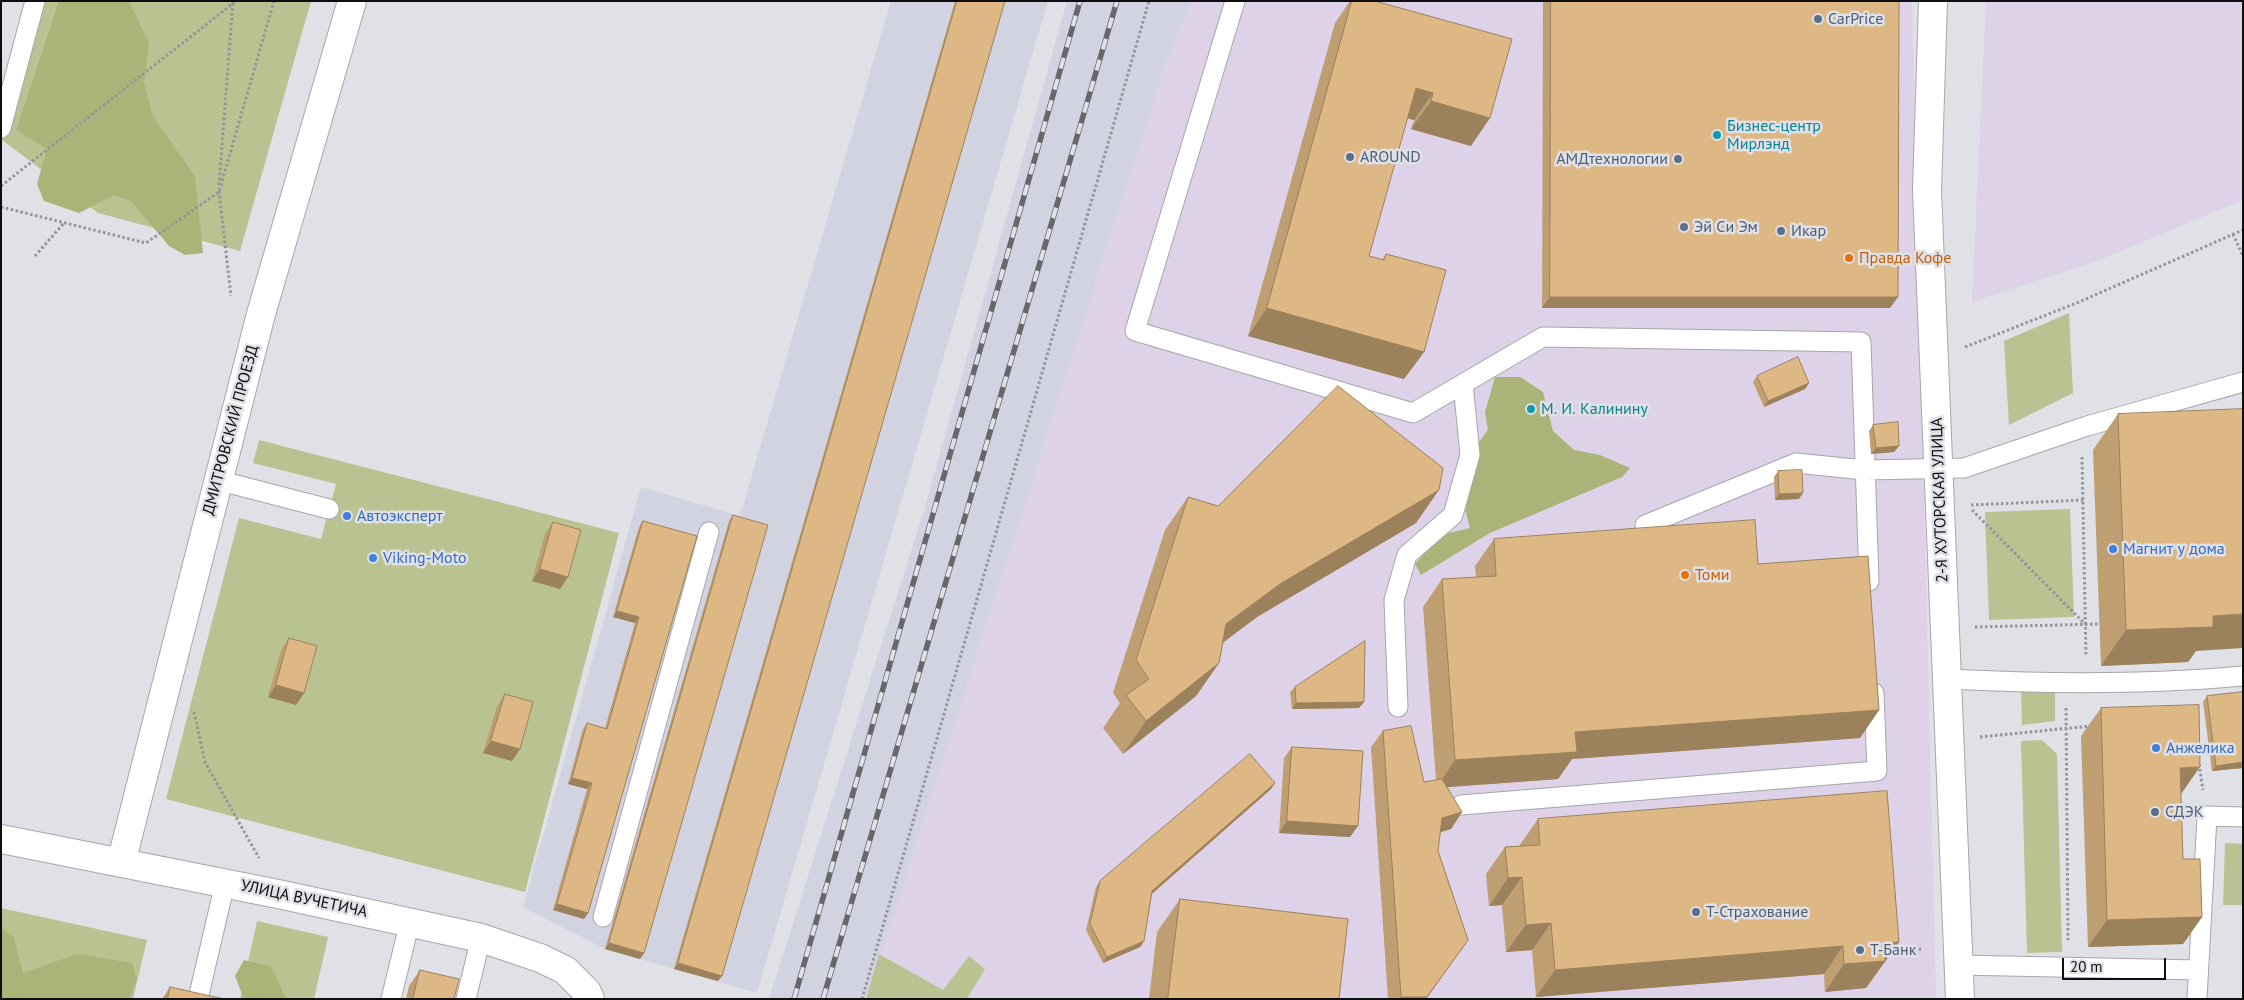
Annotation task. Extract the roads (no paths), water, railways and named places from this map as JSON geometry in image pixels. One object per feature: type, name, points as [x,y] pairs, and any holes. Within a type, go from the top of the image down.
[{"type":"street","name":"ДМИТРОВСКИЙ ПРОЕЗД","points":[[121,863],[217,480],[261,314],[352,1]]},
{"type":"street","name":"2-Я ХУТОРСКАЯ УЛИЦА","points":[[1933,1],[1927,190],[1960,999]]},
{"type":"street","name":"УЛИЦА ВУЧЕТИЧА","points":[[1,839],[410,921],[481,938],[540,958],[565,970],[587,992],[590,999]]},
{"type":"lane","points":[[1,128],[35,1]]},
{"type":"lane","points":[[1235,1],[1135,331],[1413,413],[1543,337],[1860,342],[1869,596]]},
{"type":"lane","points":[[1645,524],[1796,463],[1864,470],[1964,468],[2087,426],[2243,382]]},
{"type":"lane","points":[[1398,707],[1394,600],[1407,556],[1453,515],[1470,455],[1463,384]]},
{"type":"lane","points":[[217,480],[329,508]]},
{"type":"lane","points":[[603,918],[709,532]]},
{"type":"lane","points":[[1461,805],[1877,771],[1873,674]]},
{"type":"lane","points":[[1947,679],[2066,682],[2204,680],[2243,676]]},
{"type":"lane","points":[[2197,999],[2207,816],[2243,816]]},
{"type":"lane","points":[[198,999],[225,883]]},
{"type":"lane","points":[[391,999],[410,921]]},
{"type":"lane","points":[[466,999],[481,938]]},
{"type":"lane","points":[[1958,965],[2198,970]]},
{"type":"railway","points":[[794,999],[1080,1]]},
{"type":"railway","points":[[823,999],[1117,1]]},
{"type":"place","name":"CarPrice","points":[[1818,19]]},
{"type":"place","name":"Бизнес-центр Мирлэнд","points":[[1717,135]]},
{"type":"place","name":"AROUND","points":[[1350,157]]},
{"type":"place","name":"АМДтехнологии","points":[[1678,159]]},
{"type":"place","name":"Эй Си Эм","points":[[1684,227]]},
{"type":"place","name":"Икар","points":[[1781,231]]},
{"type":"place","name":"Правда Кофе","points":[[1849,258]]},
{"type":"place","name":"М. И. Калинину","points":[[1531,409]]},
{"type":"place","name":"Автоэксперт","points":[[347,516]]},
{"type":"place","name":"Магнит у дома","points":[[2113,549]]},
{"type":"place","name":"Viking-Moto","points":[[373,558]]},
{"type":"place","name":"Томи","points":[[1685,575]]},
{"type":"place","name":"Анжелика","points":[[2156,748]]},
{"type":"place","name":"СДЭК","points":[[2155,812]]},
{"type":"place","name":"Т‑Страхование","points":[[1696,912]]},
{"type":"place","name":"Т-Банк","points":[[1860,950]]}]
